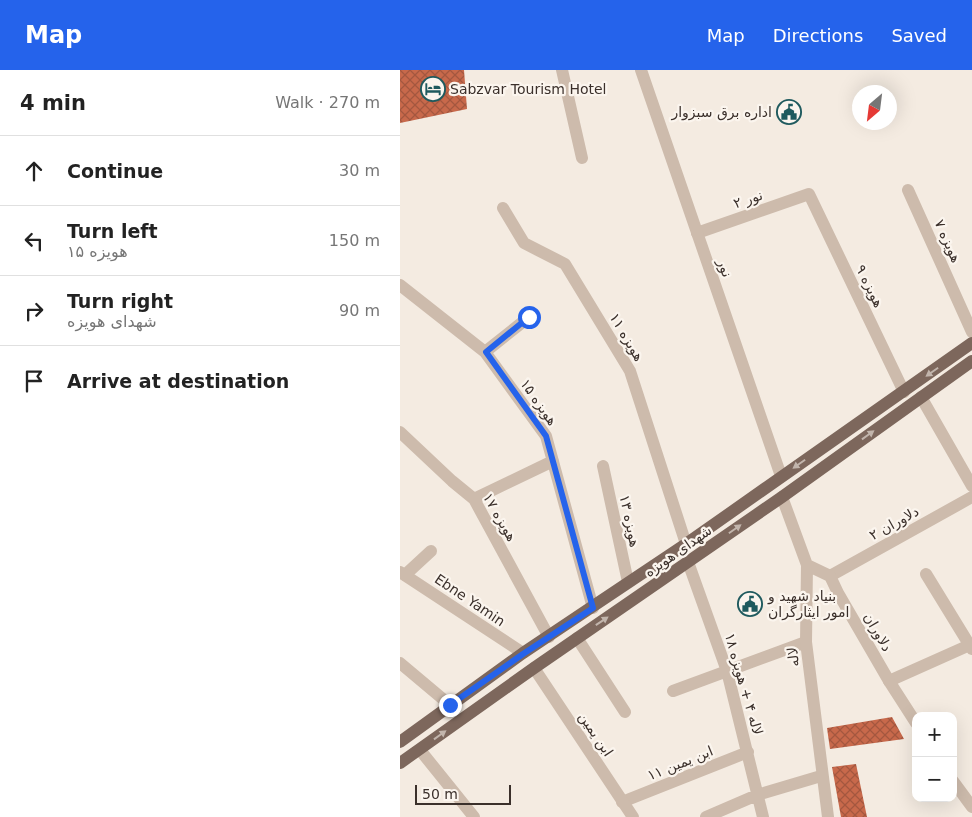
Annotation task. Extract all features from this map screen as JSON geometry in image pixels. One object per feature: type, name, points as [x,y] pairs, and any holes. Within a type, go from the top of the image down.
[{"type":"main road","name":"شهدای هویزه","points":[[400,742],[523,654],[686,544],[972,343]]},
{"type":"main road","name":"شهدای هویزه","points":[[400,763],[782,497],[972,361]]},
{"type":"street","points":[[562,70],[582,158]]},
{"type":"street","name":"نور","points":[[641,70],[781,476]]},
{"type":"street","name":"هویزه ۷","points":[[908,190],[972,332]]},
{"type":"street","name":"نور ۲","points":[[697,233],[809,194]]},
{"type":"street","name":"هویزه ۹","points":[[809,194],[904,392]]},
{"type":"street","name":"هویزه ۱۱","points":[[503,208],[524,243],[565,264],[630,371],[686,544]]},
{"type":"street","name":"هویزه ۱۵","points":[[400,286],[486,352],[546,436],[593,608]]},
{"type":"street","points":[[486,352],[529,317]]},
{"type":"street","points":[[921,397],[972,486]]},
{"type":"street","name":"هویزه ۱۷","points":[[400,432],[474,499],[549,637]]},
{"type":"street","points":[[474,499],[553,461]]},
{"type":"street","name":"هویزه ۱۳","points":[[603,466],[628,582]]},
{"type":"street","name":"لاله","points":[[782,497],[807,565],[806,642],[821,776],[828,817]]},
{"type":"street","name":"دلاوران ۲","points":[[830,576],[972,497]]},
{"type":"street","points":[[402,574],[431,551]]},
{"type":"street","name":"لاله ۴ + هویزه ۱۸","points":[[688,562],[727,671],[763,817]]},
{"type":"street","points":[[807,565],[830,576]]},
{"type":"street","name":"Ebne Yamin","points":[[402,574],[523,654]]},
{"type":"street","points":[[889,681],[971,646],[926,574]]},
{"type":"street","name":"دلاوران","points":[[830,576],[889,681],[912,717]]},
{"type":"street","points":[[577,638],[625,712]]},
{"type":"street","points":[[673,691],[806,642]]},
{"type":"street","points":[[400,662],[450,705]]},
{"type":"street","name":"ابن یمین","points":[[534,668],[632,817]]},
{"type":"street","points":[[420,750],[474,817]]},
{"type":"street","name":"ابن یمین ۱۱","points":[[622,802],[748,752]]},
{"type":"street","points":[[706,817],[757,796],[821,776]]},
{"type":"street","points":[[957,786],[972,807]]},
{"type":"building","name":"Sabzvar Tourism Hotel","points":[[400,70],[464,70],[467,109],[400,123]]},
{"type":"building","points":[[892,717],[904,739],[830,749],[827,728]]},
{"type":"building","points":[[856,764],[867,817],[841,817],[832,767]]},
{"type":"place","name":"Sabzvar Tourism Hotel","points":[[433,89]]},
{"type":"place","name":"اداره برق سبزوار","points":[[789,112]]},
{"type":"place","name":"بنیاد شهید و امور ایثارگران","points":[[750,604]]},
{"type":"route","points":[[450,705],[593,608],[546,436],[486,352],[529,317]]}]
